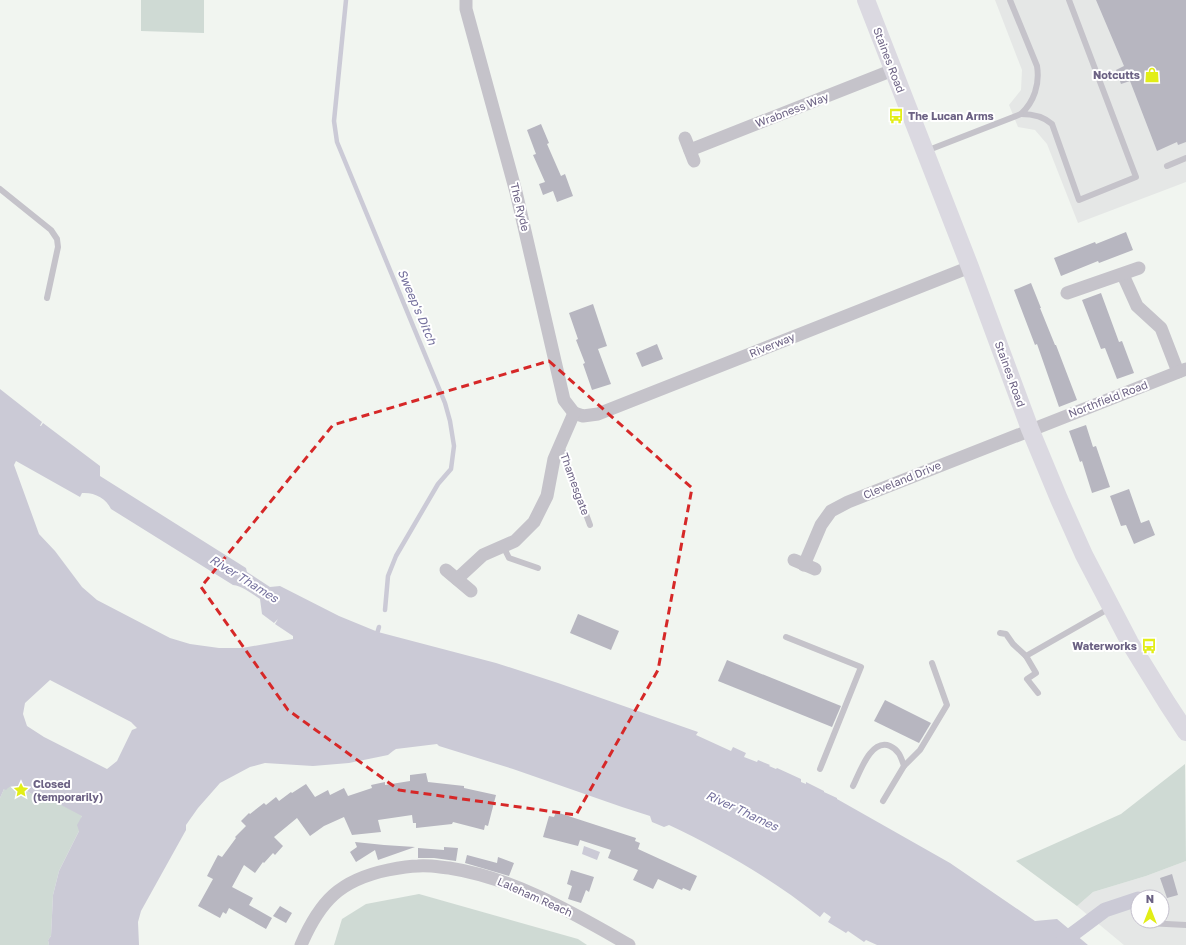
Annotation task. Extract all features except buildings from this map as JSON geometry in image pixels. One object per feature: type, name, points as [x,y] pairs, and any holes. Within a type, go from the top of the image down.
[{"type":"main road","name":"Staines Road","points":[[866,0],[970,267],[1030,429],[1078,541],[1130,643],[1186,732]]},
{"type":"street","name":"The Ryde","points":[[466,0],[466,10],[516,192],[564,400],[574,413]]},
{"type":"street","name":"Wrabness Way","points":[[690,150],[893,70]]},
{"type":"street","name":"Riverway","points":[[574,413],[583,416],[598,414],[970,267]]},
{"type":"street","points":[[1067,292],[1140,268]]},
{"type":"street","points":[[1123,274],[1137,306],[1161,328],[1182,370]]},
{"type":"street","name":"Northfield Road","points":[[1030,429],[1182,370]]},
{"type":"street","name":"Thamesgate","points":[[457,579],[483,555],[515,541],[534,522],[548,496],[554,459],[574,413]]},
{"type":"street","name":"Cleveland Drive","points":[[804,565],[821,526],[832,511],[848,502],[1030,429]]},
{"type":"street","points":[[446,570],[471,591]]},
{"type":"street","name":"Laleham Reach","points":[[301,945],[319,909],[339,889],[362,877],[375,873],[419,866],[466,871],[494,878],[527,891],[576,915],[630,945]]},
{"type":"lane","points":[[1010,0],[1037,66],[1039,76],[1031,101],[1021,114]]},
{"type":"lane","points":[[925,152],[1021,114],[1029,114],[1039,116],[1052,124],[1078,200],[1136,177],[1069,0]]},
{"type":"lane","points":[[1167,166],[1186,158]]},
{"type":"lane","points":[[0,189],[51,230],[57,239],[58,248],[47,298]]},
{"type":"lane","name":"Thamesgate","points":[[560,443],[590,525]]},
{"type":"lane","points":[[503,546],[509,558],[538,568]]},
{"type":"lane","points":[[1026,656],[1112,608]]},
{"type":"lane","points":[[1000,633],[1006,634],[1013,644],[1026,656],[1036,672],[1027,679],[1038,693]]},
{"type":"lane","points":[[786,637],[861,667],[820,770]]},
{"type":"lane","points":[[883,801],[904,766],[920,750],[947,705],[932,663]]},
{"type":"lane","points":[[853,786],[869,755],[878,745],[885,744],[896,748],[901,756],[904,766]]},
{"type":"lane","points":[[1170,924],[1186,925]]},
{"type":"highlighted area","points":[[549,361],[692,488],[658,670],[576,815],[399,790],[288,710],[201,587],[333,425]]},
{"type":"shaded area","points":[[141,0],[204,0],[204,33],[141,31]]},
{"type":"shaded area","points":[[995,0],[1186,0],[1186,182],[1078,223],[1047,144],[1035,130],[1018,127],[1009,105],[1021,90],[1022,70]]},
{"type":"shaded area","points":[[1185,764],[1186,861],[1146,876],[1093,892],[1077,906],[1016,861],[1121,814]]},
{"type":"shaded area","points":[[12,785],[37,797],[44,796],[82,815],[79,831],[59,871],[53,895],[51,936],[48,940],[49,945],[0,945],[0,798],[4,789]]},
{"type":"shaded area","points":[[1186,861],[1186,945],[1124,945],[1077,906],[1093,892],[1146,876]]},
{"type":"shaded area","points":[[419,894],[578,939],[587,945],[334,945],[342,919],[366,904]]},
{"type":"water","name":"River Thames","points":[[0,389],[42,422],[40,426],[43,423],[100,466],[100,476],[246,568],[247,572],[270,587],[280,586],[339,616],[378,632],[496,663],[558,683],[698,732],[696,735],[731,751],[733,747],[746,753],[744,757],[757,762],[758,760],[770,765],[769,766],[801,779],[801,782],[806,784],[806,782],[824,791],[950,863],[1035,921],[1057,919],[1088,945],[877,945],[866,940],[864,942],[848,931],[846,933],[828,922],[831,917],[824,912],[820,917],[747,866],[669,825],[664,827],[652,822],[650,816],[513,769],[439,746],[437,744],[396,749],[388,755],[349,763],[313,766],[265,763],[250,767],[220,783],[198,808],[186,825],[186,830],[141,911],[138,922],[139,945],[49,945],[48,940],[51,936],[53,895],[59,871],[79,831],[77,825],[82,816],[44,796],[40,799],[18,787],[13,786],[6,790],[4,789],[0,798]],"holes":[[[16,461],[80,497],[82,493],[99,496],[109,505],[111,509],[233,585],[251,593],[260,599],[262,614],[274,623],[278,619],[275,624],[293,636],[293,639],[242,648],[219,648],[190,644],[170,638],[97,600],[82,587],[55,551],[39,534],[14,465]],[[50,680],[131,722],[137,728],[132,730],[117,761],[107,769],[44,737],[27,726],[23,714],[25,703]]]},
{"type":"water","points":[[584,846],[600,852],[597,860],[582,854]]},
{"type":"waterway","name":"Sweep's Ditch","points":[[346,0],[334,121],[337,142],[445,403],[450,421],[454,446],[451,469],[438,484],[396,556],[388,576],[385,610]]},
{"type":"waterway","name":"Sweep's Ditch","points":[[376,637],[379,627]]},
{"type":"waterway","points":[[1058,945],[1105,910],[1130,902]]},
{"type":"place","name":"Notcutts","points":[[1152,75]]},
{"type":"place","name":"The Lucan Arms","points":[[896,116]]},
{"type":"place","name":"Waterworks","points":[[1149,646]]},
{"type":"place","name":"Closed (temporarily)","points":[[21,790]]}]
